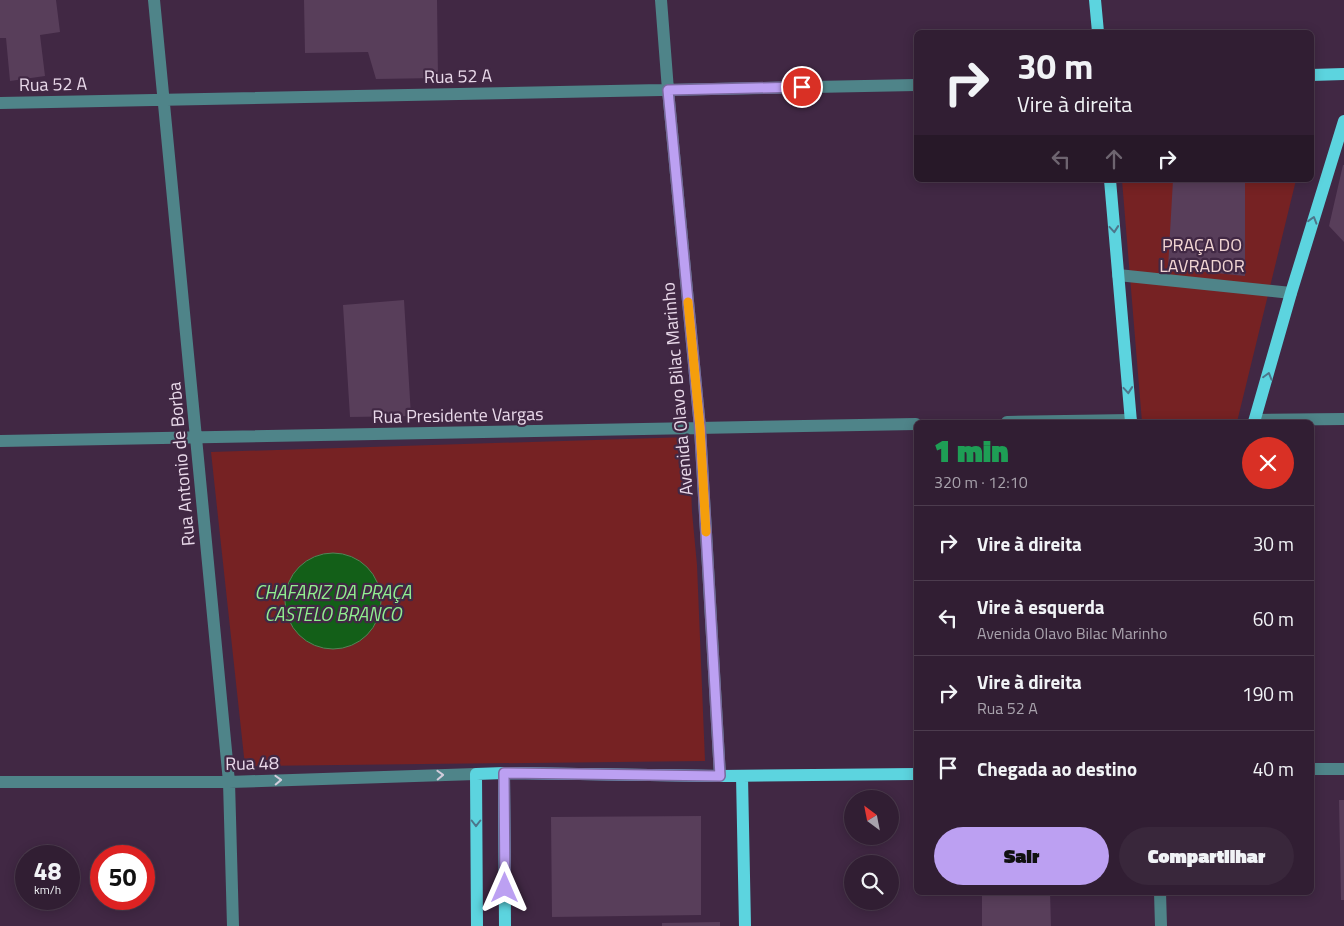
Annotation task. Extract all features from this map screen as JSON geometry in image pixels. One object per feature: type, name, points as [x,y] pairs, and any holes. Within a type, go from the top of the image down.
[{"type":"main road","points":[[1095,0],[1098,30]]},
{"type":"main road","points":[[1314,75],[1343,71]]},
{"type":"main road","points":[[1255,420],[1291,293],[1344,121]]},
{"type":"main road","points":[[1110,182],[1131,420]]},
{"type":"main road","points":[[504,773],[505,926]]},
{"type":"main road","points":[[476,774],[477,926]]},
{"type":"main road","name":"Rua 48","points":[[476,774],[720,776],[914,774]]},
{"type":"main road","points":[[742,776],[745,926]]},
{"type":"street","name":"Rua Antonio de Borba","points":[[154,0],[229,782],[233,926]]},
{"type":"street","name":"Avenida Olavo Bilac Marinho","points":[[662,0],[668,90],[700,428],[720,776]]},
{"type":"street","name":"Rua 52 A","points":[[0,103],[914,85]]},
{"type":"street","points":[[1118,275],[1291,293]]},
{"type":"street","points":[[1285,420],[1344,418]]},
{"type":"street","name":"Rua Presidente Vargas","points":[[0,441],[914,424]]},
{"type":"street","points":[[1314,769],[1344,768]]},
{"type":"street","name":"Rua 48","points":[[0,782],[229,782],[476,774]]},
{"type":"street","points":[[1160,895],[1161,926]]},
{"type":"green space","name":"PRAÇA DO LAVRADOR","points":[[1122,182],[1296,182],[1237,420],[1142,420]]},
{"type":"green space","points":[[689,437],[692,512],[697,565],[705,761],[245,766],[211,452]]},
{"type":"water","name":"CHAFARIZ DA PRAÇA CASTELO BRANCO","points":[[333,553],[351,557],[367,567],[377,583],[381,601],[377,619],[367,635],[351,645],[333,649],[315,645],[299,635],[289,619],[285,601],[289,583],[299,567],[315,557]]},
{"type":"building","points":[[0,0],[56,0],[60,32],[40,35],[45,76],[10,81],[6,38],[0,38]]},
{"type":"building","points":[[304,0],[437,0],[438,78],[376,79],[368,52],[305,53]]},
{"type":"building","points":[[1344,165],[1344,242],[1329,226]]},
{"type":"building","points":[[1173,182],[1245,182],[1245,276],[1168,268]]},
{"type":"building","points":[[404,300],[411,416],[350,417],[343,305]]},
{"type":"building","points":[[1339,800],[1344,800],[1344,900],[1341,900]]},
{"type":"building","points":[[701,816],[701,915],[552,917],[551,817]]},
{"type":"building","points":[[982,895],[1050,895],[1051,926],[982,926]]},
{"type":"building","points":[[720,922],[720,926],[662,926],[662,923]]},
{"type":"slow traffic","points":[[688,302],[700,428],[706,532]]},
{"type":"route","points":[[505,888],[504,773],[720,776],[700,428],[668,90],[802,87]]}]
